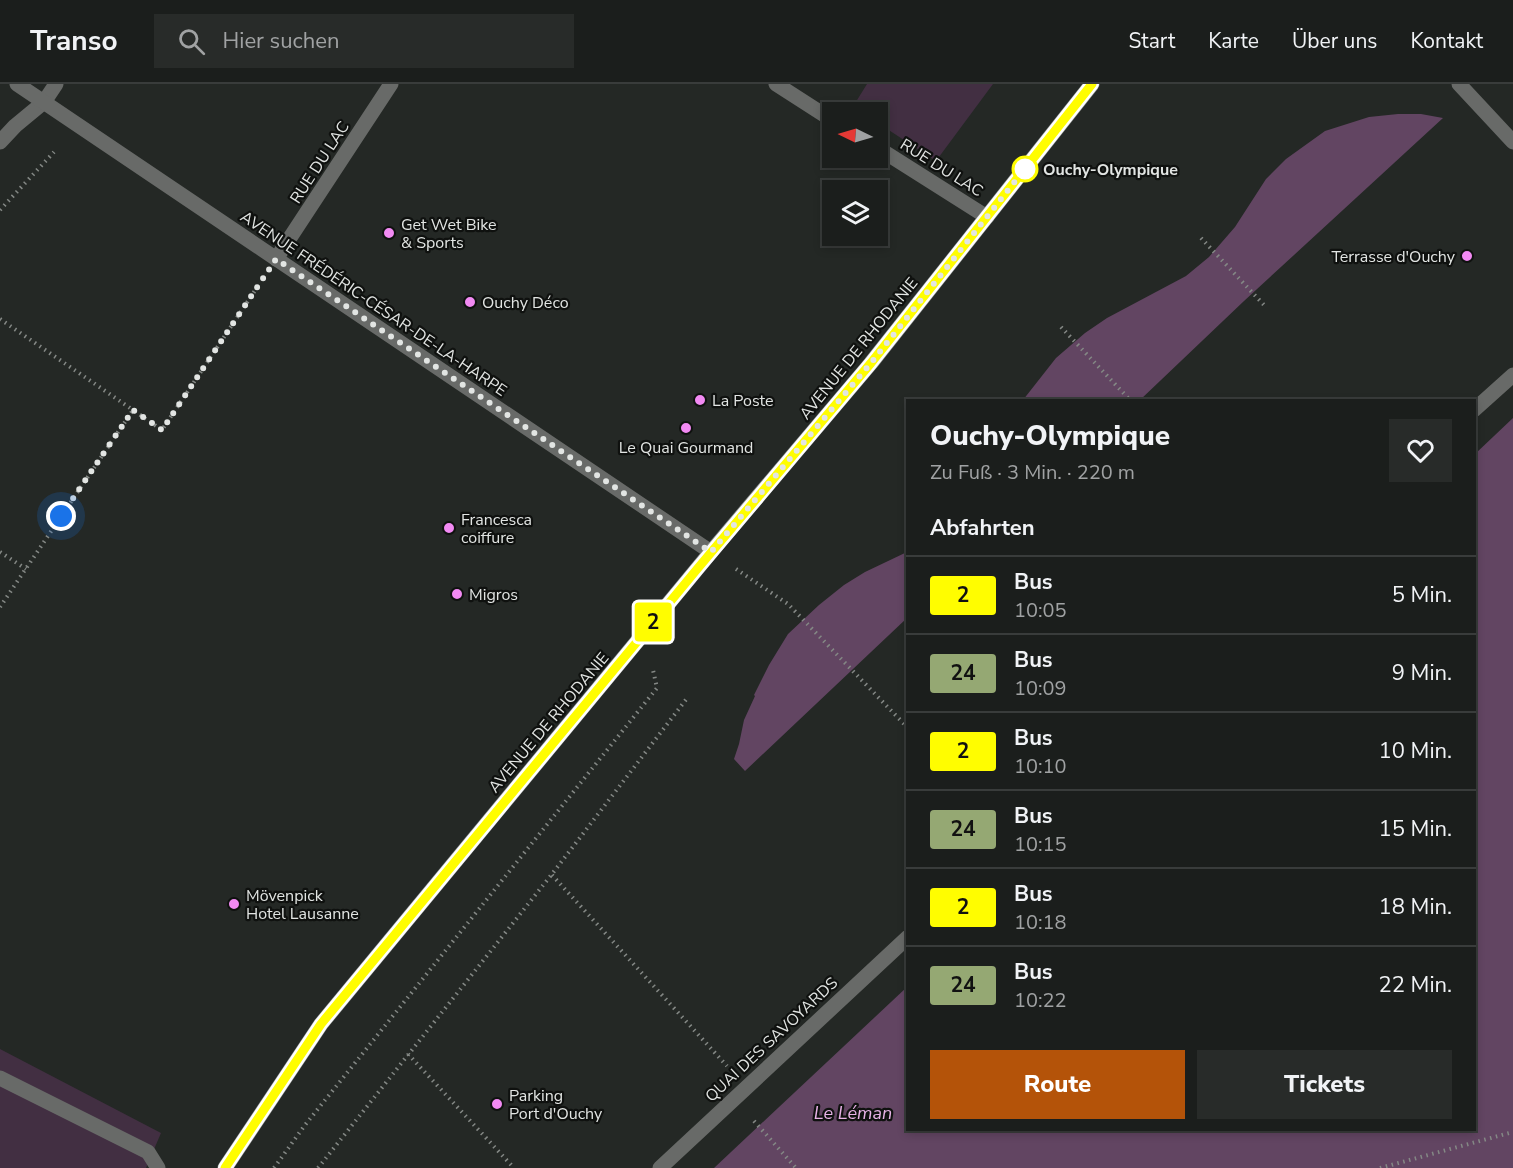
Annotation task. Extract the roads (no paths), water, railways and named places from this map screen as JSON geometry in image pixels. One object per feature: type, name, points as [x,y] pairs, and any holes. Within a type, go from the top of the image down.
[{"type":"main road","name":"AVENUE DE RHODANIE","points":[[225,1168],[321,1024],[711,552],[871,363],[1092,84]]},
{"type":"street","name":"AVENUE FRÉDÉRIC-CÉSAR-DE-LA-HARPE","points":[[17,84],[711,552]]},
{"type":"street","points":[[0,142],[44,102],[56,84]]},
{"type":"street","name":"RUE DU LAC","points":[[276,259],[391,84]]},
{"type":"street","points":[[776,84],[822,114]]},
{"type":"street","points":[[1459,84],[1513,141]]},
{"type":"street","name":"RUE DU LAC","points":[[888,154],[987,218]]},
{"type":"street","points":[[1476,408],[1513,375]]},
{"type":"street","name":"QUAI DES SAVOYARDS","points":[[660,1168],[906,939]]},
{"type":"street","points":[[0,1077],[148,1152],[158,1168]]},
{"type":"water","points":[[1421,114],[1443,118],[1141,399],[1024,399],[1056,358],[1085,333],[1107,318],[1186,276],[1209,257],[1235,227],[1266,179],[1286,159],[1325,131],[1369,117]]},
{"type":"water","name":"Le Léman","points":[[1513,418],[1513,1168],[714,1168],[906,988],[906,1131],[1476,1131],[1476,453]]},
{"type":"water","points":[[906,552],[906,619],[745,771],[734,759],[744,720],[769,665],[788,634],[819,605],[865,572]]},
{"type":"place","name":"Ouchy-Olympique","points":[[1025,169]]},
{"type":"place","name":"Get Wet Bike & Sports","points":[[389,233]]},
{"type":"place","name":"Terrasse d'Ouchy","points":[[1467,256]]},
{"type":"place","name":"Ouchy Déco","points":[[470,302]]},
{"type":"place","name":"La Poste","points":[[700,400]]},
{"type":"place","name":"Le Quai Gourmand","points":[[686,428]]},
{"type":"place","name":"Francesca coiffure","points":[[449,528]]},
{"type":"place","name":"Migros","points":[[457,594]]},
{"type":"place","name":"Mövenpick Hotel Lausanne","points":[[234,904]]},
{"type":"place","name":"Parking Port d'Ouchy","points":[[497,1104]]}]
